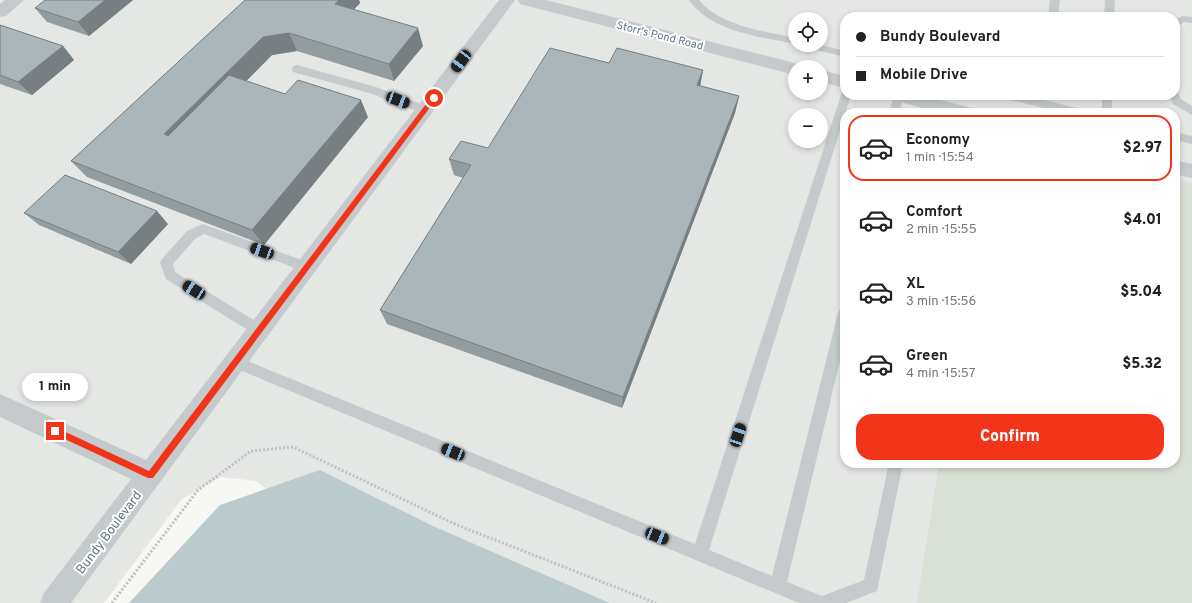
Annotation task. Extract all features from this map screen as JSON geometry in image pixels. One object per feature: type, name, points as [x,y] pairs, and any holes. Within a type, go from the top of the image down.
[{"type":"street","points":[[0,12],[16,0]]},
{"type":"street","name":"Bundy Boulevard","points":[[54,603],[507,0]]},
{"type":"street","name":"Storr's Pond Road","points":[[526,0],[788,67]]},
{"type":"street","points":[[828,78],[840,81]]},
{"type":"street","points":[[896,101],[937,108]]},
{"type":"street","points":[[1180,168],[1192,171]]},
{"type":"street","points":[[0,405],[150,475]]},
{"type":"lane","points":[[694,0],[697,7],[731,25],[788,40]]},
{"type":"lane","points":[[1054,12],[1055,0]]},
{"type":"lane","points":[[1110,0],[1110,12]]},
{"type":"lane","points":[[1180,21],[1182,19],[1192,20]]},
{"type":"lane","points":[[828,50],[840,53]]},
{"type":"lane","points":[[297,69],[372,90],[425,110]]},
{"type":"lane","points":[[1048,100],[1068,108]]},
{"type":"lane","points":[[1176,100],[1192,111]]},
{"type":"lane","points":[[700,554],[840,114]]},
{"type":"lane","points":[[1180,137],[1192,140]]},
{"type":"lane","points":[[259,330],[170,275],[166,264],[191,235],[203,229],[306,267]]},
{"type":"lane","points":[[778,586],[840,333]]},
{"type":"lane","points":[[235,362],[819,603]]},
{"type":"lane","points":[[826,603],[871,585],[895,468]]},
{"type":"path","points":[[112,603],[198,490],[251,450],[293,447],[457,525],[656,603]]},
{"type":"shaded area","points":[[0,0],[495,0],[510,4],[513,0],[1192,0],[1192,603],[610,603],[433,526],[320,470],[273,495],[257,481],[221,477],[182,499],[104,603],[0,603]]},
{"type":"shaded area","points":[[1180,179],[1192,183],[1192,603],[917,603],[938,468],[1180,468]]},
{"type":"shaded area","points":[[320,470],[433,526],[610,603],[129,603],[220,505]]},
{"type":"building","points":[[45,0],[105,0],[78,22],[35,8]]},
{"type":"building","points":[[245,0],[339,0],[335,4],[418,28],[389,64],[289,33],[263,37],[164,134],[168,136],[229,75],[285,94],[298,80],[361,100],[252,230],[71,161]]},
{"type":"building","points":[[0,25],[63,46],[18,82],[0,75]]},
{"type":"building","points":[[550,48],[609,63],[617,48],[703,70],[697,85],[739,96],[623,397],[380,310],[471,165],[449,159],[461,141],[488,148]]},
{"type":"building","points":[[65,175],[157,211],[118,252],[24,213]]},
{"type":"route","points":[[55,431],[150,475],[434,98]]}]
